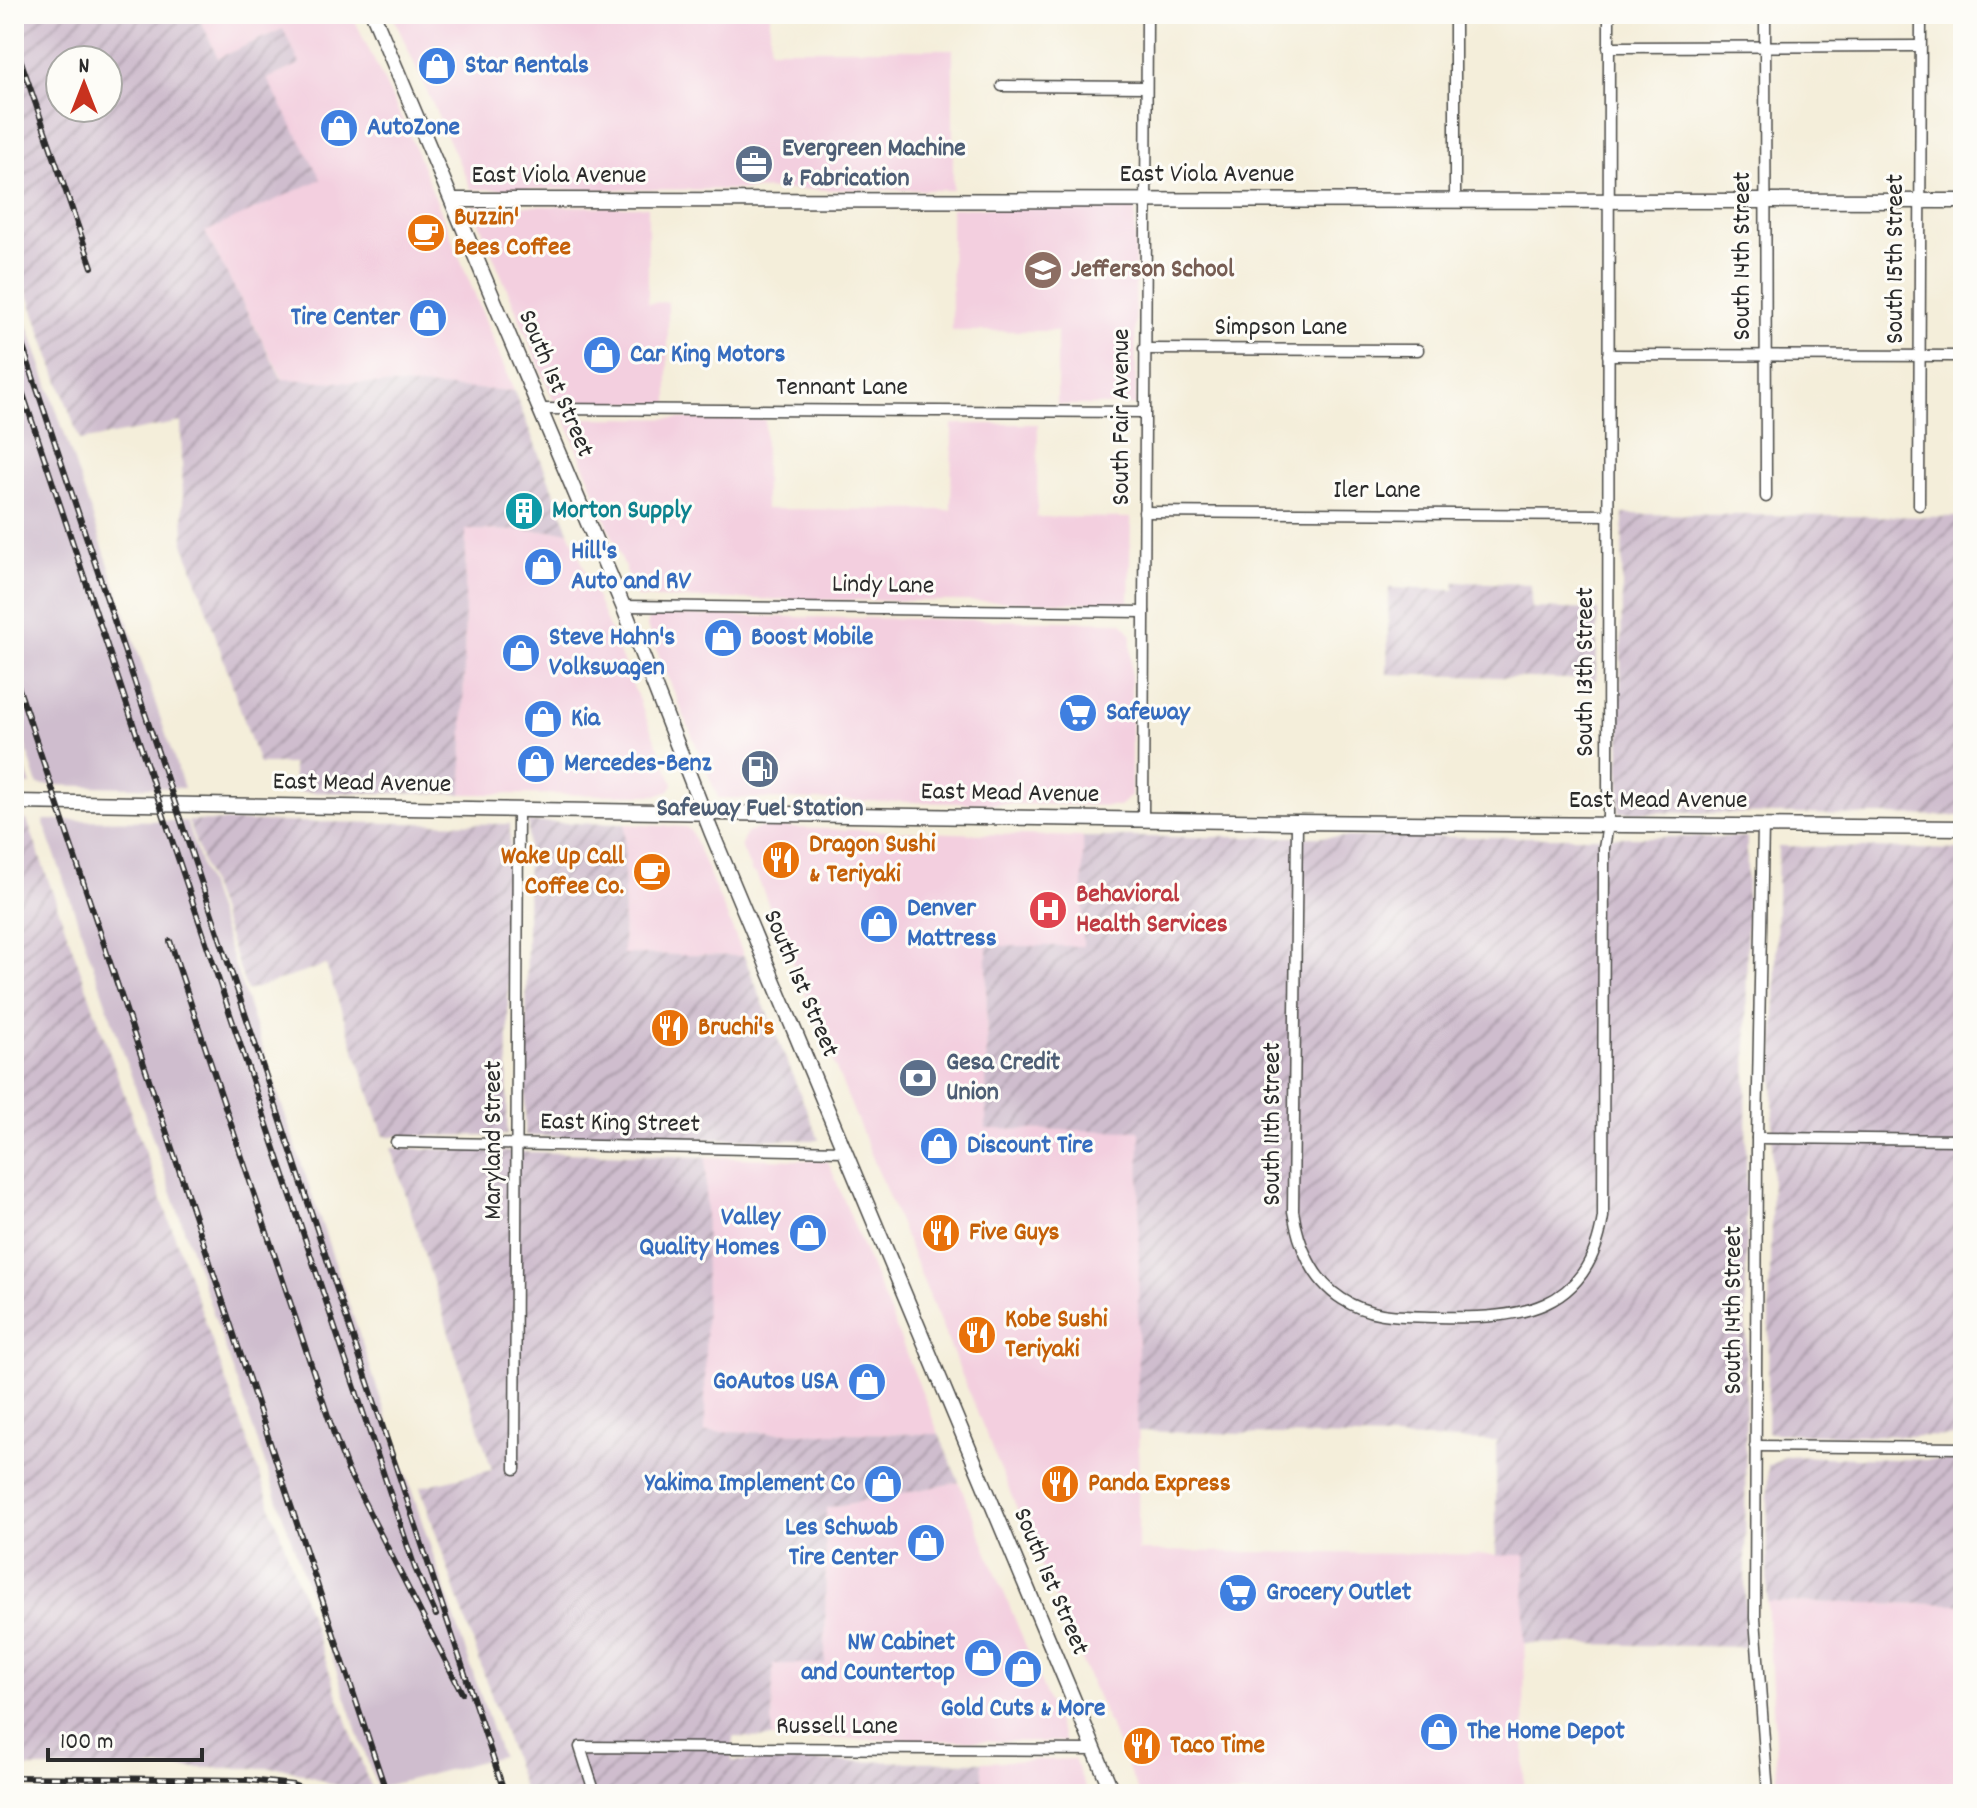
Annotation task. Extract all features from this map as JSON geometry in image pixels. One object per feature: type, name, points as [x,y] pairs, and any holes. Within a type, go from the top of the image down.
[{"type":"street","name":"South 1st Street","points":[[373,14],[623,606],[703,814],[1113,1794]]},
{"type":"street","name":"South Fair Avenue","points":[[1143,820],[1147,14]]},
{"type":"street","points":[[1455,14],[1455,198]]},
{"type":"street","name":"South 13th Street","points":[[1449,1317],[1511,1316],[1544,1306],[1570,1288],[1594,1256],[1603,1217],[1604,848],[1608,825],[1609,14]]},
{"type":"street","name":"South 14th Street","points":[[1765,14],[1766,497]]},
{"type":"street","name":"South 15th Street","points":[[1919,505],[1921,14]]},
{"type":"street","points":[[1608,47],[1920,46]]},
{"type":"street","points":[[1002,86],[1146,87]]},
{"type":"street","name":"East Viola Avenue","points":[[452,200],[1455,198],[1963,201]]},
{"type":"street","name":"Simpson Lane","points":[[1144,349],[1418,350]]},
{"type":"street","points":[[1608,355],[1963,356]]},
{"type":"street","name":"Tennant Lane","points":[[539,409],[1144,412]]},
{"type":"street","name":"Iler Lane","points":[[1144,512],[1609,515]]},
{"type":"street","name":"Lindy Lane","points":[[623,606],[1144,612]]},
{"type":"street","name":"East Mead Avenue","points":[[14,802],[1143,820],[1963,828]]},
{"type":"street","name":"Maryland Street","points":[[515,1469],[518,811]]},
{"type":"street","name":"South 11th Street","points":[[1297,822],[1293,1190],[1297,1232],[1317,1274],[1339,1298],[1361,1310],[1385,1316],[1449,1317]]},
{"type":"street","name":"South 14th Street","points":[[1763,826],[1757,1138],[1755,1618],[1768,1794]]},
{"type":"street","points":[[1757,1138],[1963,1140]]},
{"type":"street","name":"East King Street","points":[[396,1142],[844,1151]]},
{"type":"street","points":[[1755,1446],[1963,1448]]},
{"type":"street","name":"Russell Lane","points":[[595,1794],[580,1747],[1094,1750]]},
{"type":"shaded area","points":[[14,14],[198,14],[218,58],[283,29],[300,64],[267,79],[321,179],[205,232],[282,379],[514,391],[569,531],[466,530],[462,794],[296,792],[292,764],[259,764],[184,543],[181,422],[80,441],[14,256]]},
{"type":"shaded area","points":[[198,14],[352,14],[411,138],[514,391],[284,381],[204,231],[267,79],[299,64],[283,29],[218,58]]},
{"type":"shaded area","points":[[392,14],[770,14],[770,49],[953,49],[953,190],[471,189]]},
{"type":"shaded area","points":[[472,205],[648,207],[648,303],[668,302],[668,404],[554,401]]},
{"type":"shaded area","name":"Jefferson School","points":[[951,208],[1135,208],[1136,405],[1057,405],[1057,331],[952,331]]},
{"type":"shaded area","points":[[14,284],[184,788],[38,785],[14,710]]},
{"type":"shaded area","points":[[565,418],[765,419],[765,509],[951,510],[952,424],[1038,424],[1037,517],[1131,518],[1129,603],[637,598]]},
{"type":"shaded area","points":[[1623,514],[1963,517],[1963,816],[1619,812]]},
{"type":"shaded area","points":[[466,530],[569,531],[671,778],[673,785],[667,792],[659,795],[462,794]]},
{"type":"shaded area","points":[[1455,582],[1531,584],[1531,608],[1598,610],[1596,680],[1387,674],[1389,588],[1454,590]]},
{"type":"shaded area","points":[[656,615],[1122,622],[1131,634],[1131,796],[1119,806],[718,798],[647,627],[648,620]]},
{"type":"shaded area","points":[[14,736],[31,785],[14,784]]},
{"type":"shaded area","points":[[14,819],[27,820],[373,1794],[362,1794],[285,1768],[14,1768]]},
{"type":"shaded area","points":[[43,820],[186,821],[501,1756],[377,1788]]},
{"type":"shaded area","points":[[188,821],[510,824],[507,1135],[384,1136],[326,965],[247,991]]},
{"type":"shaded area","points":[[528,822],[625,824],[623,954],[744,956],[819,1140],[525,1136]]},
{"type":"shaded area","points":[[625,824],[686,827],[691,831],[744,956],[623,954]]},
{"type":"shaded area","points":[[763,827],[1083,837],[1083,947],[987,947],[986,1129],[1140,1130],[1138,1551],[1525,1555],[1524,1794],[1139,1794],[1028,1536],[756,874],[752,873],[741,846],[746,833]]},
{"type":"shaded area","points":[[1083,837],[1747,837],[1745,1647],[1524,1643],[1525,1555],[1496,1555],[1496,1441],[1137,1431],[1140,1131],[986,1129],[987,946],[1083,946]]},
{"type":"shaded area","points":[[1778,846],[1963,850],[1963,1437],[1767,1433]]},
{"type":"shaded area","points":[[391,1148],[706,1157],[705,1432],[939,1434],[959,1482],[826,1508],[825,1664],[773,1664],[772,1738],[733,1737],[732,1761],[982,1762],[982,1794],[525,1794],[420,1487],[492,1470]]},
{"type":"shaded area","points":[[706,1157],[828,1161],[939,1434],[704,1432]]},
{"type":"shaded area","points":[[1786,1456],[1963,1461],[1963,1604],[1767,1602],[1768,1466]]},
{"type":"shaded area","points":[[959,1482],[1065,1742],[772,1738],[773,1664],[825,1663],[826,1508]]},
{"type":"shaded area","points":[[1767,1602],[1963,1604],[1963,1794],[1778,1794]]},
{"type":"shaded area","points":[[1074,1759],[1088,1794],[982,1794],[982,1762]]},
{"type":"shaded area","points":[[249,1789],[286,1794],[166,1794]]},
{"type":"railway","points":[[14,41],[92,267]]},
{"type":"railway","points":[[14,320],[505,1794]]},
{"type":"railway","points":[[14,367],[415,1568],[436,1615]]},
{"type":"railway","points":[[14,674],[387,1794]]},
{"type":"railway","points":[[170,941],[348,1471],[462,1693]]},
{"type":"railway","points":[[14,1777],[248,1780],[293,1785],[317,1794]]},
{"type":"place","name":"Star Rentals","points":[[437,66]]},
{"type":"place","name":"AutoZone","points":[[339,128]]},
{"type":"place","name":"Evergreen Machine & Fabrication","points":[[754,164]]},
{"type":"place","name":"Buzzin' Bees Coffee","points":[[426,233]]},
{"type":"place","name":"Jefferson School","points":[[1043,270]]},
{"type":"place","name":"Tire Center","points":[[428,318]]},
{"type":"place","name":"Car King Motors","points":[[602,355]]},
{"type":"place","name":"Morton Supply","points":[[524,511]]},
{"type":"place","name":"Hill's Auto and RV","points":[[543,567]]},
{"type":"place","name":"Boost Mobile","points":[[723,638]]},
{"type":"place","name":"Steve Hahn's Volkswagen","points":[[521,653]]},
{"type":"place","name":"Safeway","points":[[1078,713]]},
{"type":"place","name":"Kia","points":[[543,719]]},
{"type":"place","name":"Mercedes-Benz","points":[[536,764]]},
{"type":"place","name":"Safeway Fuel Station","points":[[760,769]]},
{"type":"place","name":"Dragon Sushi & Teriyaki","points":[[781,860]]},
{"type":"place","name":"Wake Up Call Coffee Co.","points":[[652,872]]},
{"type":"place","name":"Behavioral Health Services","points":[[1048,910]]},
{"type":"place","name":"Denver Mattress","points":[[879,924]]},
{"type":"place","name":"Bruchi's","points":[[670,1028]]},
{"type":"place","name":"Gesa Credit Union","points":[[918,1078]]},
{"type":"place","name":"Discount Tire","points":[[939,1146]]},
{"type":"place","name":"Valley Quality Homes","points":[[808,1233]]},
{"type":"place","name":"Five Guys","points":[[941,1233]]},
{"type":"place","name":"Kobe Sushi Teriyaki","points":[[977,1335]]},
{"type":"place","name":"GoAutos USA","points":[[867,1382]]},
{"type":"place","name":"Yakima Implement Co","points":[[883,1484]]},
{"type":"place","name":"Panda Express","points":[[1060,1484]]},
{"type":"place","name":"Les Schwab Tire Center","points":[[926,1543]]},
{"type":"place","name":"Grocery Outlet","points":[[1238,1593]]},
{"type":"place","name":"NW Cabinet and Countertop","points":[[983,1658]]},
{"type":"place","name":"Gold Cuts & More","points":[[1023,1669]]},
{"type":"place","name":"The Home Depot","points":[[1439,1732]]},
{"type":"place","name":"Taco Time","points":[[1142,1746]]}]
